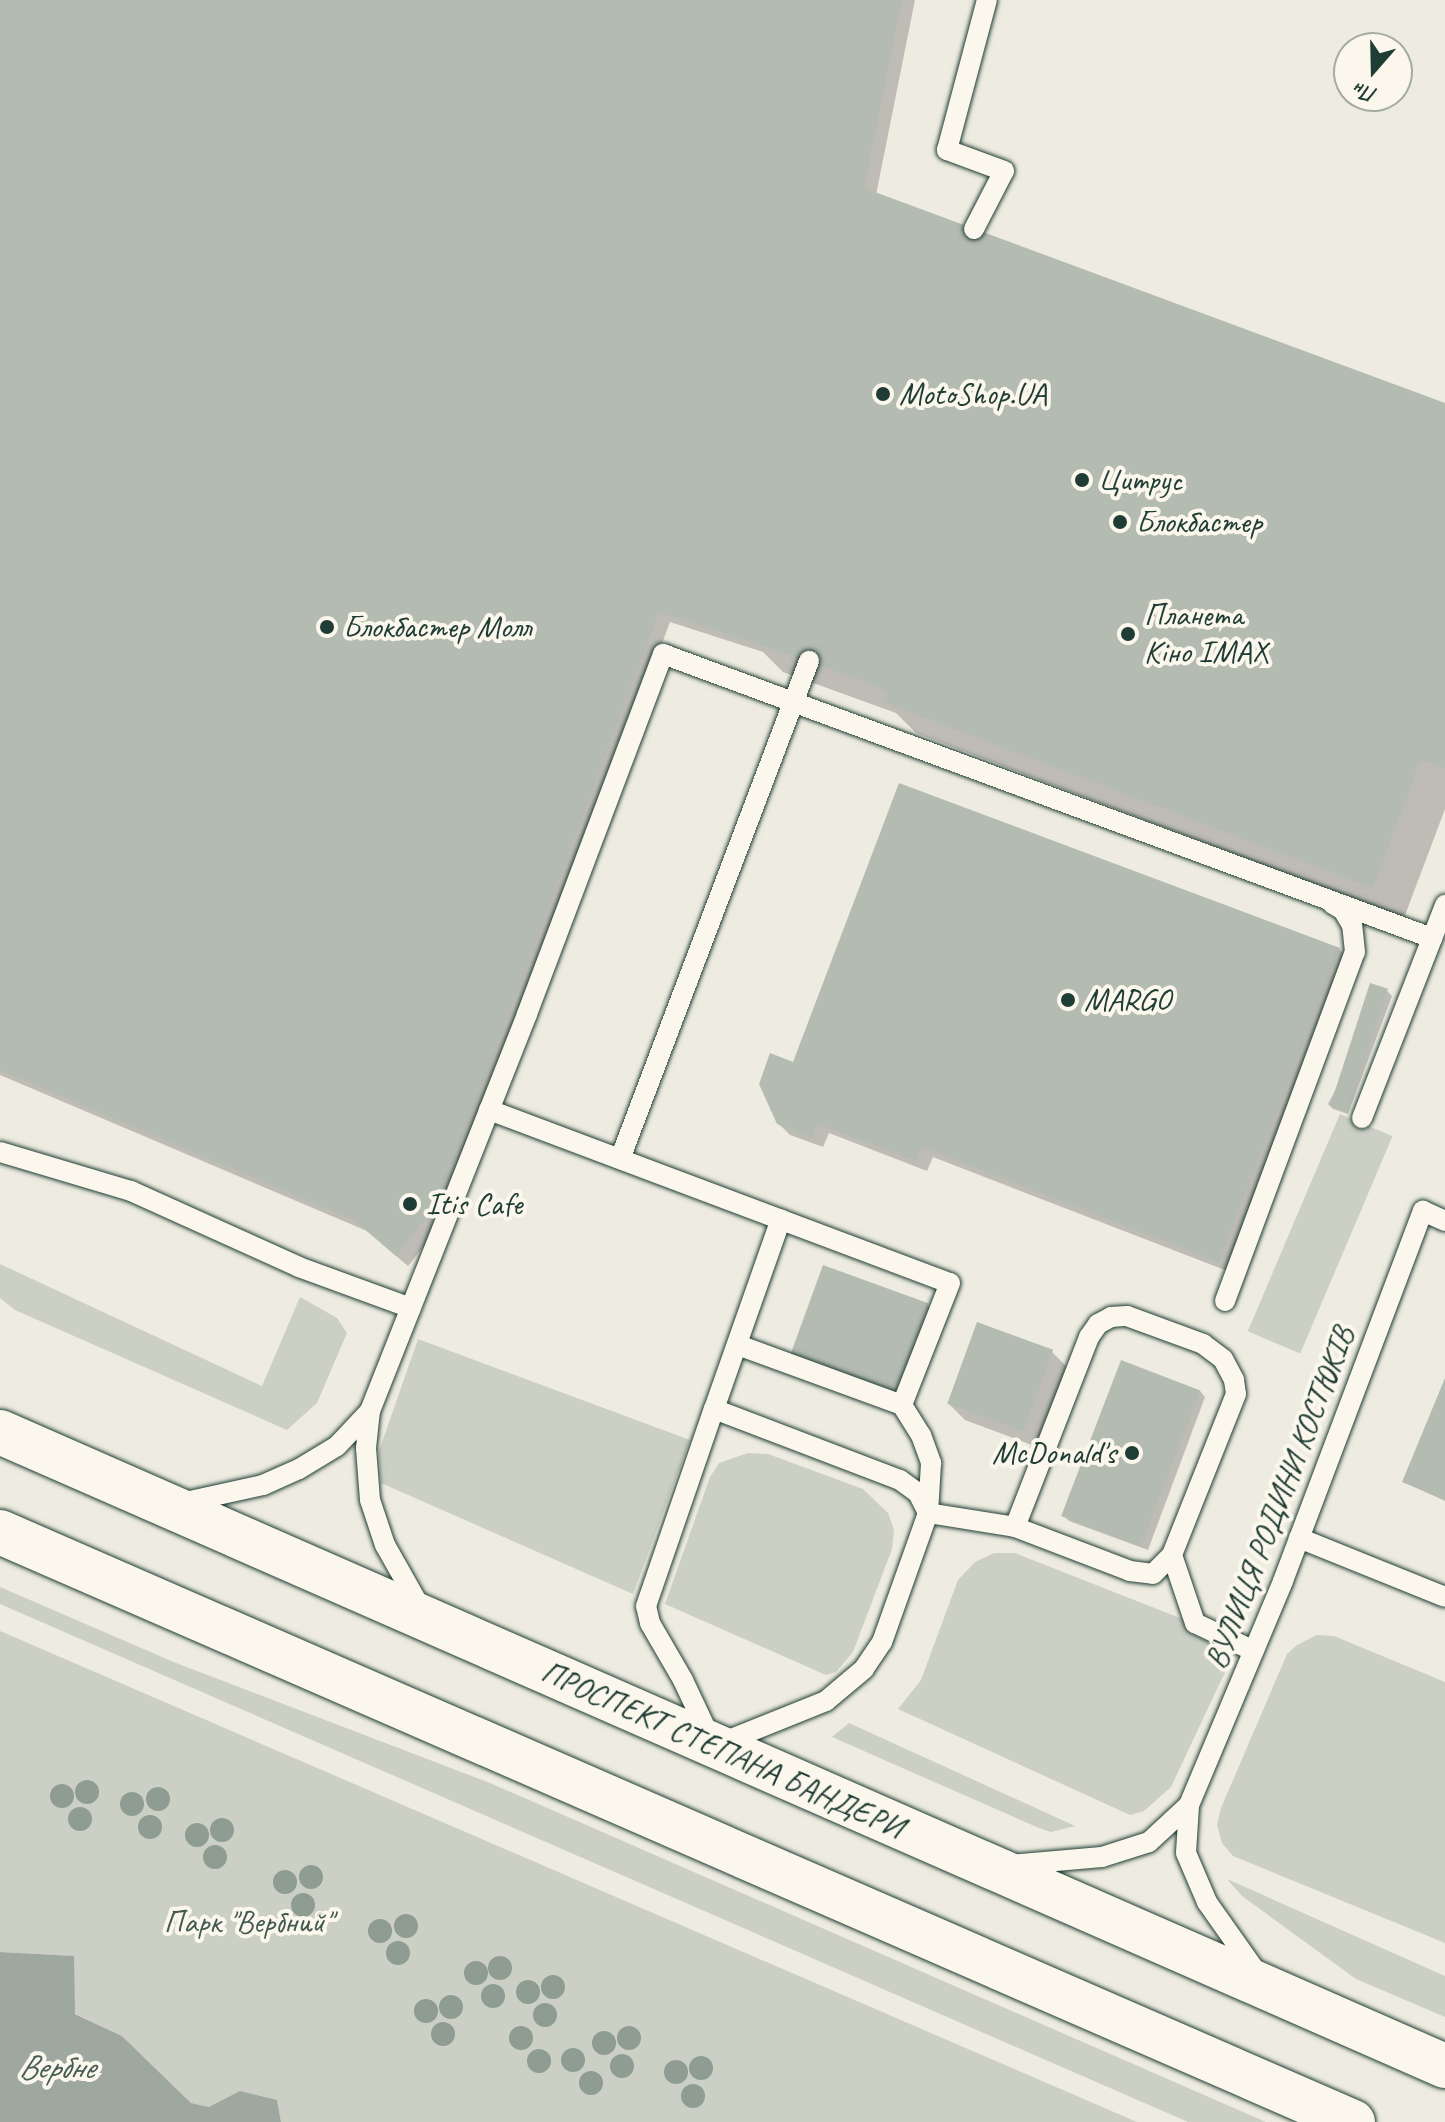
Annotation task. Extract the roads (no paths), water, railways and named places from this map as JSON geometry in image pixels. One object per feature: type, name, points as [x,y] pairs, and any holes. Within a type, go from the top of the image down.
[{"type":"main road","name":"ПРОСПЕКТ СТЕПАНА БАНДЕРИ","points":[[0,1432],[1445,2066]]},
{"type":"main road","points":[[0,1532],[1353,2122]]},
{"type":"lane","points":[[974,229],[1004,171],[947,150],[987,0]]},
{"type":"lane","points":[[431,1621],[407,1589],[385,1545],[370,1500],[366,1459],[370,1411],[663,654],[1432,938]]},
{"type":"lane","points":[[620,1159],[809,661]]},
{"type":"lane","points":[[1225,1301],[1355,952],[1352,925],[1343,910],[1325,899]]},
{"type":"lane","points":[[1362,1118],[1445,905]]},
{"type":"lane","points":[[489,1110],[950,1283],[902,1405]]},
{"type":"lane","points":[[0,1152],[131,1191],[299,1267],[411,1308]]},
{"type":"lane","name":"ВУЛИЦЯ РОДИНИ КОСТЮКІВ","points":[[1189,1805],[1299,1538],[1423,1211],[1445,1221]]},
{"type":"lane","points":[[738,1345],[902,1405],[921,1435],[931,1463],[928,1513],[882,1642],[864,1669],[826,1701],[714,1746],[683,1680],[650,1623],[646,1606],[781,1219]]},
{"type":"lane","points":[[928,1513],[1015,1527],[1130,1571],[1153,1574],[1172,1555],[1236,1394],[1234,1380],[1223,1359],[1203,1344],[1127,1316],[1111,1317],[1098,1324],[1089,1337],[1015,1527]]},
{"type":"lane","points":[[714,1409],[900,1480],[918,1493],[928,1513]]},
{"type":"lane","points":[[165,1505],[220,1496],[263,1485],[287,1474],[337,1446],[370,1411]]},
{"type":"lane","points":[[1299,1538],[1445,1597]]},
{"type":"lane","points":[[1172,1555],[1195,1623],[1254,1651]]},
{"type":"lane","points":[[987,1867],[1102,1857],[1154,1839],[1189,1805]]},
{"type":"lane","points":[[1189,1805],[1186,1853],[1207,1902],[1269,1990]]},
{"type":"water","name":"Вербне","points":[[0,1952],[74,1956],[75,2014],[122,2036],[191,2103],[209,2107],[240,2091],[277,2100],[281,2122],[0,2122]]},
{"type":"place","name":"MotoShop.UA","points":[[883,394]]},
{"type":"place","name":"Цитрус","points":[[1082,480]]},
{"type":"place","name":"Блокбастер","points":[[1120,522]]},
{"type":"place","name":"Блокбастер Молл","points":[[327,627]]},
{"type":"place","name":"Планета Кіно IMAX","points":[[1128,634]]},
{"type":"place","name":"MARGO","points":[[1068,1000]]},
{"type":"place","name":"Itis Cafe","points":[[410,1204]]},
{"type":"place","name":"McDonald's","points":[[1132,1453]]},
{"type":"park label","name":"Парк \"Вербний\"","points":[[248,1922]]}]
